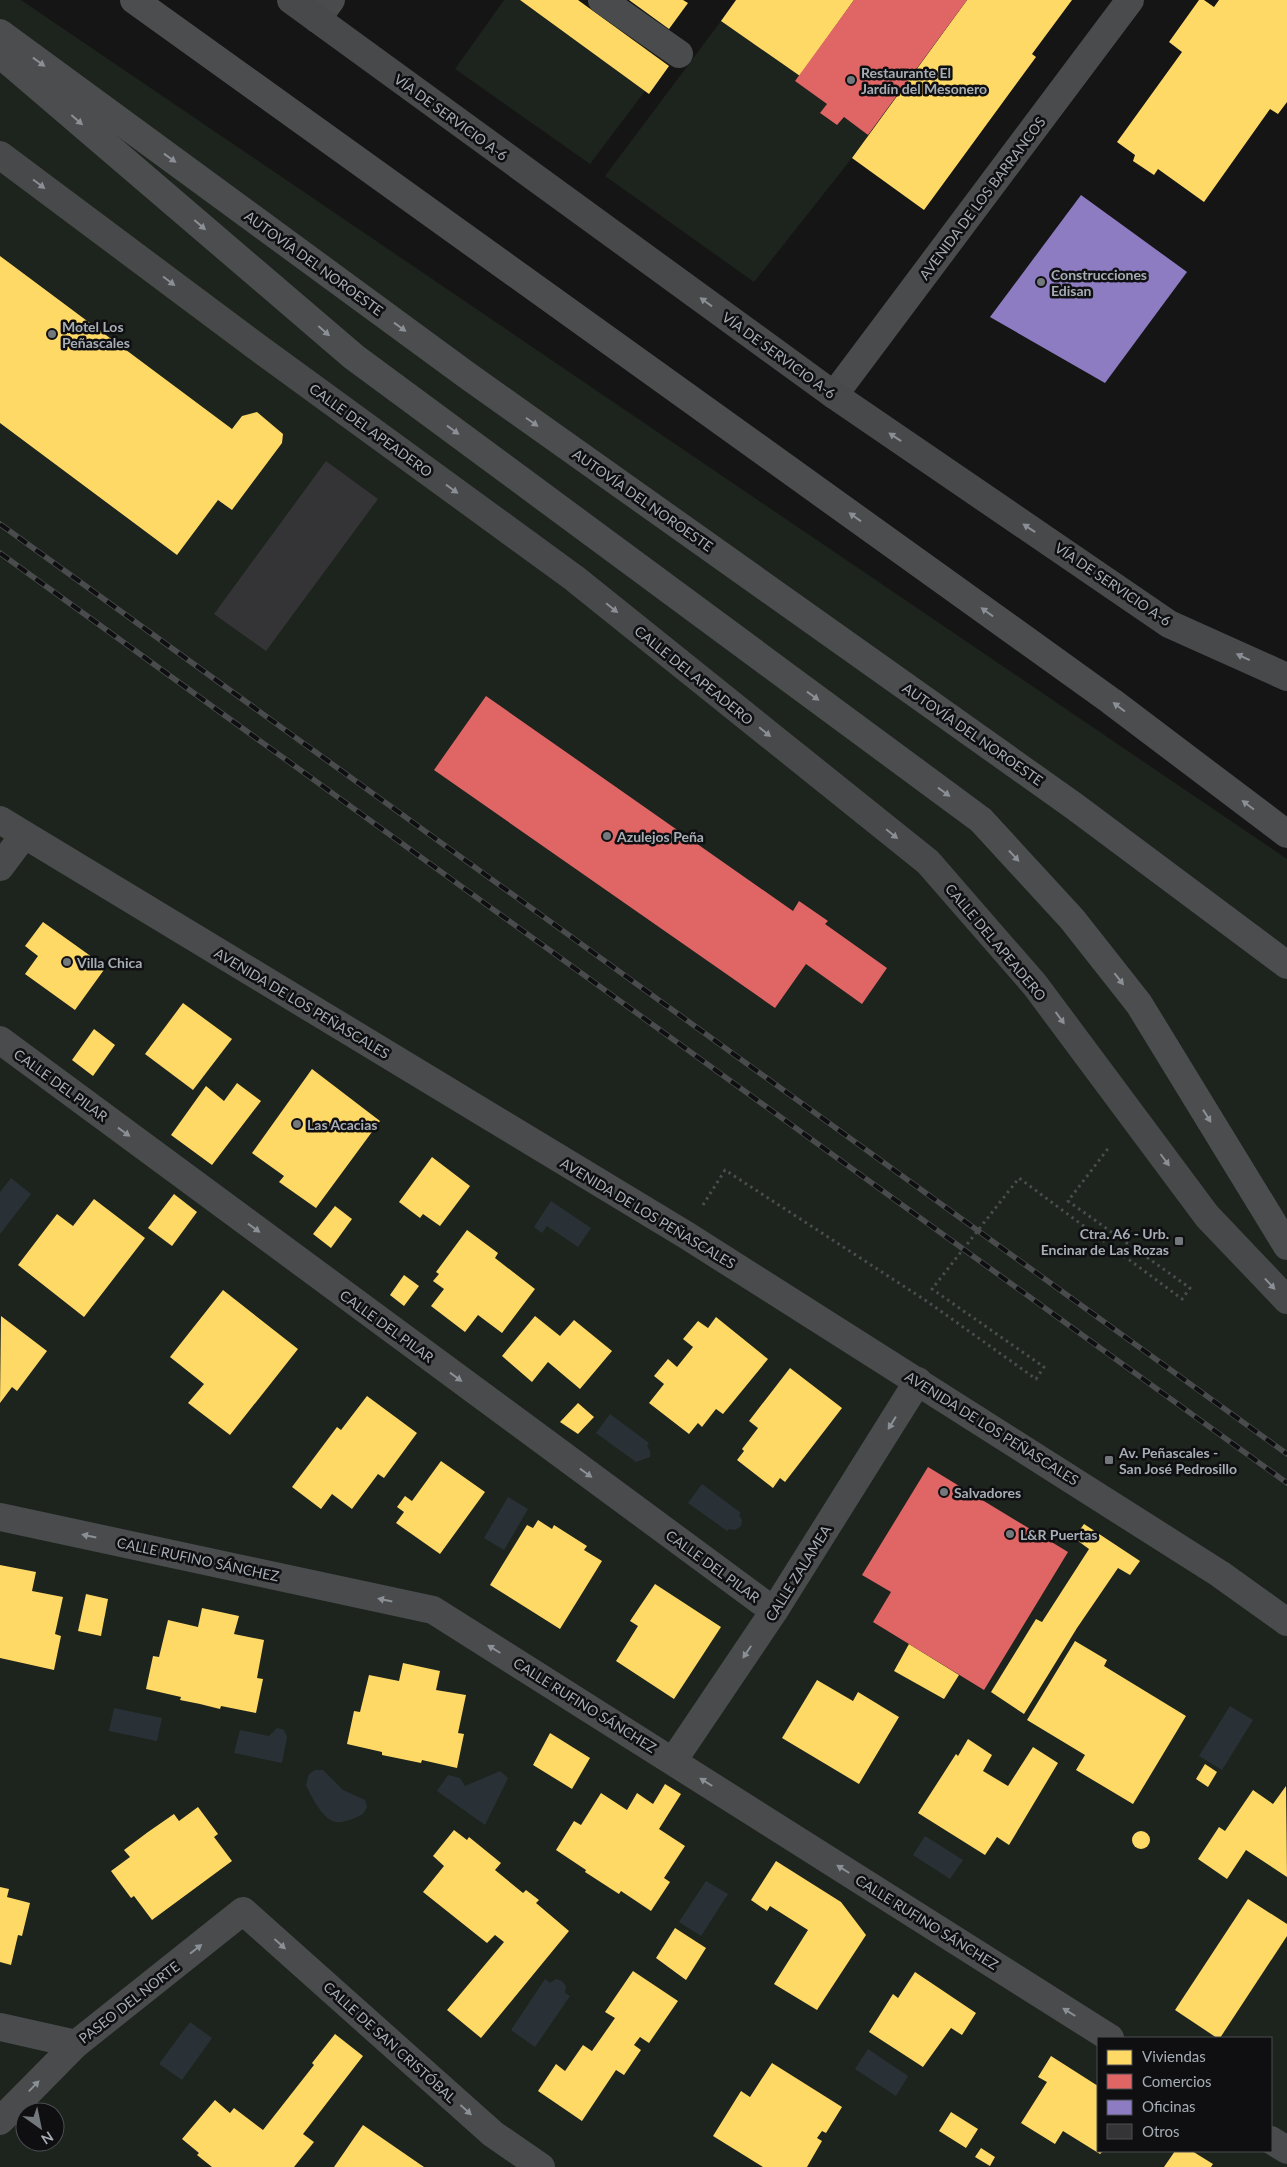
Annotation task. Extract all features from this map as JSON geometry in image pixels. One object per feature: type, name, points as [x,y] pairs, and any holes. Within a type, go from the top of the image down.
[{"type":"highway","points":[[134,0],[1111,701],[1287,834]]},
{"type":"highway","name":"AUTOVÍA DEL NOROESTE","points":[[0,33],[468,376],[1074,806],[1287,965]]},
{"type":"highway","points":[[0,54],[354,357],[981,820],[1072,919],[1138,1004],[1287,1246]]},
{"type":"street","name":"VÍA DE SERVICIO A-6","points":[[291,0],[324,9],[834,395],[1169,624],[1287,677]]},
{"type":"street","points":[[602,0],[680,54]]},
{"type":"street","name":"AVENIDA DE LOS BARRANCOS","points":[[834,395],[1130,0]]},
{"type":"street","name":"CALLE DEL APEADERO","points":[[0,155],[257,347],[574,578],[928,862],[1035,985],[1207,1216],[1287,1300]]},
{"type":"street","name":"AVENIDA DE LOS PEÑASCALES","points":[[0,820],[686,1235],[1220,1574],[1287,1622]]},
{"type":"street","points":[[0,866],[24,835]]},
{"type":"street","name":"CALLE DEL PILAR","points":[[0,1040],[774,1611]]},
{"type":"street","name":"CALLE ZALAMEA","points":[[673,1761],[774,1611],[918,1381]]},
{"type":"street","name":"CALLE RUFINO SÁNCHEZ","points":[[0,1517],[433,1610],[1108,2037]]},
{"type":"street","name":"PASEO DEL NORTE","points":[[0,2027],[76,2044],[243,1911]]},
{"type":"street","name":"CALLE DE SAN CRISTÓBAL","points":[[243,1911],[493,2134],[541,2167]]},
{"type":"street","points":[[0,2121],[76,2044]]},
{"type":"street","points":[[1272,2141],[1287,2150]]},
{"type":"path","points":[[686,1235],[725,1170],[928,1302],[1036,1379],[1044,1367],[932,1289],[1019,1178],[1182,1298],[1190,1288],[1068,1200],[1114,1141],[1136,1122]]},
{"type":"shaded area","points":[[0,0],[21,0],[1287,859],[1287,2167],[0,2167]]},
{"type":"shaded area","points":[[504,0],[520,0],[645,91],[590,164],[455,69]]},
{"type":"shaded area","points":[[721,21],[800,76],[795,81],[827,104],[820,114],[837,125],[844,117],[868,135],[754,282],[605,176]]},
{"type":"shaded area","points":[[11,1178],[31,1194],[0,1234],[0,1192]]},
{"type":"shaded area","points":[[551,1201],[591,1228],[578,1247],[547,1226],[542,1233],[534,1227]]},
{"type":"shaded area","points":[[610,1414],[649,1443],[647,1446],[650,1451],[650,1457],[636,1462],[596,1433]]},
{"type":"shaded area","points":[[702,1484],[741,1513],[739,1515],[742,1520],[741,1526],[735,1530],[729,1529],[727,1531],[688,1503]]},
{"type":"shaded area","points":[[508,1497],[528,1509],[504,1550],[484,1538]]},
{"type":"shaded area","points":[[1230,1706],[1253,1720],[1222,1770],[1199,1756]]},
{"type":"shaded area","points":[[114,1708],[162,1718],[157,1741],[109,1731]]},
{"type":"shaded area","points":[[277,1728],[284,1730],[287,1737],[282,1763],[234,1753],[240,1730],[269,1736]]},
{"type":"shaded area","points":[[315,1770],[323,1770],[343,1790],[365,1800],[367,1807],[363,1814],[353,1819],[336,1822],[322,1812],[306,1785],[309,1774]]},
{"type":"shaded area","points":[[500,1771],[508,1778],[485,1825],[437,1791],[448,1775],[460,1778],[465,1786]]},
{"type":"shaded area","points":[[925,1836],[963,1860],[950,1879],[913,1855]]},
{"type":"shaded area","points":[[706,1881],[728,1894],[701,1936],[679,1922]]},
{"type":"shaded area","points":[[545,1979],[550,1983],[556,1979],[562,1981],[566,1986],[565,1993],[570,1996],[535,2047],[511,2030]]},
{"type":"shaded area","points":[[190,2022],[212,2038],[182,2080],[159,2064]]},
{"type":"shaded area","points":[[868,2049],[908,2076],[896,2096],[855,2069]]},
{"type":"building: Viviendas","points":[[520,0],[578,0],[669,66],[649,94]]},
{"type":"building: Viviendas","points":[[629,0],[683,0],[688,3],[669,29]]},
{"type":"building: Viviendas","points":[[736,0],[854,0],[800,76],[721,21]]},
{"type":"building: Viviendas","points":[[967,0],[1072,0],[1032,54],[1036,57],[924,210],[852,158]]},
{"type":"building: Viviendas","points":[[1199,0],[1204,0],[1214,7],[1219,0],[1287,0],[1287,102],[1278,114],[1270,109],[1204,202],[1158,169],[1154,175],[1133,161],[1135,155],[1117,142],[1182,52],[1169,42]]},
{"type":"building: Viviendas","name":"Motel Los Peñascales","points":[[0,256],[232,429],[242,416],[257,412],[283,434],[282,443],[232,510],[218,500],[177,555],[0,423]]},
{"type":"building: Viviendas","name":"Villa Chica","points":[[43,922],[106,967],[75,1010],[25,974],[38,956],[25,946]]},
{"type":"building: Viviendas","points":[[183,1003],[232,1039],[193,1090],[145,1054]]},
{"type":"building: Viviendas","points":[[94,1029],[115,1045],[93,1076],[72,1060]]},
{"type":"building: Viviendas","points":[[312,1069],[380,1121],[316,1208],[279,1182],[284,1176],[252,1153]]},
{"type":"building: Viviendas","points":[[237,1083],[261,1101],[212,1165],[171,1135],[206,1086],[224,1101]]},
{"type":"building: Viviendas","points":[[432,1157],[470,1186],[440,1226],[423,1214],[420,1218],[399,1202]]},
{"type":"building: Viviendas","points":[[174,1194],[197,1212],[172,1246],[148,1228]]},
{"type":"building: Viviendas","points":[[94,1199],[145,1238],[84,1317],[18,1265],[57,1214],[73,1226]]},
{"type":"building: Viviendas","points":[[335,1206],[352,1219],[331,1248],[313,1234]]},
{"type":"building: Viviendas","points":[[467,1230],[498,1253],[495,1258],[535,1289],[502,1333],[478,1315],[465,1332],[431,1306],[444,1289],[433,1281],[439,1274],[436,1272]]},
{"type":"building: Viviendas","points":[[404,1275],[419,1286],[404,1306],[390,1295]]},
{"type":"building: Viviendas","points":[[223,1290],[298,1349],[230,1435],[188,1403],[204,1384],[170,1357]]},
{"type":"building: Viviendas","points":[[1,1316],[47,1351],[17,1391],[12,1387],[0,1403]]},
{"type":"building: Viviendas","points":[[535,1316],[560,1336],[574,1320],[612,1351],[580,1389],[548,1362],[532,1382],[502,1356]]},
{"type":"building: Viviendas","points":[[716,1317],[768,1359],[723,1414],[716,1409],[702,1427],[698,1423],[689,1434],[649,1403],[664,1384],[654,1376],[668,1359],[677,1367],[693,1347],[683,1339],[698,1321],[708,1328]]},
{"type":"building: Viviendas","points":[[790,1368],[842,1408],[785,1482],[780,1478],[773,1488],[737,1460],[744,1451],[742,1449],[758,1428],[749,1421]]},
{"type":"building: Viviendas","points":[[367,1396],[417,1433],[384,1478],[378,1474],[352,1509],[332,1494],[321,1509],[292,1487],[337,1427],[341,1430]]},
{"type":"building: Viviendas","points":[[578,1403],[594,1417],[578,1434],[560,1422]]},
{"type":"building: Viviendas","points":[[441,1461],[485,1492],[440,1554],[396,1523],[404,1512],[397,1507],[405,1496],[412,1501]]},
{"type":"building: Viviendas","points":[[538,1520],[552,1529],[554,1525],[587,1546],[584,1550],[602,1561],[560,1629],[490,1585],[527,1525],[533,1528]]},
{"type":"building: Viviendas","points":[[1084,1524],[1140,1561],[1130,1575],[1118,1568],[1077,1628],[1024,1714],[991,1692],[1036,1619],[1042,1622],[1089,1549],[1074,1538]]},
{"type":"building: Viviendas","points":[[0,1565],[36,1572],[32,1591],[63,1597],[55,1634],[61,1636],[54,1670],[0,1658]]},
{"type":"building: Viviendas","points":[[655,1584],[721,1627],[674,1699],[616,1661],[638,1626],[630,1621]]},
{"type":"building: Viviendas","points":[[86,1594],[108,1599],[101,1636],[78,1631]]},
{"type":"building: Viviendas","points":[[202,1608],[239,1616],[234,1634],[264,1640],[257,1678],[263,1679],[256,1713],[221,1706],[220,1709],[180,1700],[181,1697],[146,1689],[153,1656],[159,1657],[168,1620],[198,1627]]},
{"type":"building: Viviendas","points":[[1075,1641],[1107,1660],[1104,1666],[1186,1716],[1133,1804],[1076,1770],[1085,1755],[1027,1720]]},
{"type":"building: Viviendas","points":[[909,1644],[959,1675],[944,1699],[894,1671]]},
{"type":"building: Viviendas","points":[[403,1663],[440,1671],[436,1690],[466,1695],[458,1733],[464,1734],[457,1768],[422,1760],[421,1763],[382,1755],[382,1752],[347,1744],[354,1711],[360,1712],[369,1675],[399,1681]]},
{"type":"building: Viviendas","points":[[817,1680],[853,1701],[858,1692],[899,1717],[859,1784],[782,1738]]},
{"type":"building: Viviendas","points":[[550,1733],[590,1758],[572,1789],[533,1765]]},
{"type":"building: Viviendas","points":[[968,1739],[992,1755],[983,1771],[1008,1786],[1033,1747],[1058,1763],[1009,1845],[997,1837],[985,1855],[918,1813],[956,1754],[958,1756]]},
{"type":"building: Viviendas","points":[[1205,1764],[1217,1772],[1208,1787],[1196,1779]]},
{"type":"building: Viviendas","points":[[665,1784],[681,1794],[659,1829],[685,1846],[664,1878],[670,1882],[651,1911],[621,1891],[619,1894],[556,1850],[574,1821],[581,1825],[601,1793],[627,1810],[637,1793],[653,1804]]},
{"type":"building: Viviendas","points":[[1286,1786],[1287,1877],[1246,1850],[1227,1879],[1198,1859],[1219,1827],[1225,1831],[1253,1790],[1273,1804]]},
{"type":"building: Viviendas","points":[[198,1807],[218,1834],[214,1837],[232,1861],[152,1920],[134,1896],[131,1898],[111,1871],[130,1857],[124,1850],[148,1832],[174,1814],[179,1821]]},
{"type":"building: Viviendas","points":[[454,1830],[467,1840],[469,1837],[501,1863],[495,1870],[523,1893],[526,1890],[539,1900],[536,1903],[569,1931],[481,2038],[447,2010],[504,1942],[495,1935],[487,1943],[423,1892],[444,1866],[433,1856]]},
{"type":"building: Viviendas","points":[[1141,1831],[1147,1834],[1150,1840],[1147,1846],[1141,1849],[1135,1846],[1132,1840],[1135,1834]]},
{"type":"building: Viviendas","points":[[776,1861],[841,1902],[866,1935],[817,2010],[774,1984],[808,1930],[770,1906],[767,1911],[751,1900]]},
{"type":"building: Viviendas","points":[[0,1887],[9,1889],[7,1897],[30,1903],[22,1936],[18,1935],[11,1965],[0,1962]]},
{"type":"building: Viviendas","points":[[1248,1899],[1287,1924],[1287,1936],[1221,2037],[1216,2037],[1175,2010]]},
{"type":"building: Viviendas","points":[[675,1928],[706,1948],[686,1980],[656,1958]]},
{"type":"building: Viviendas","points":[[633,1971],[678,2001],[649,2043],[640,2037],[634,2045],[641,2050],[624,2075],[616,2070],[582,2121],[538,2091],[556,2064],[565,2071],[583,2045],[592,2051],[615,2018],[605,2012]]},
{"type":"building: Viviendas","points":[[915,1972],[976,2013],[962,2035],[951,2028],[923,2067],[869,2032],[893,1994],[898,1998]]},
{"type":"building: Viviendas","points":[[335,2034],[363,2056],[303,2134],[314,2142],[294,2167],[212,2167],[182,2139],[215,2100],[230,2113],[234,2108],[263,2130],[314,2065],[312,2063]]},
{"type":"building: Viviendas","points":[[1051,2056],[1097,2085],[1097,2152],[1102,2152],[1100,2154],[1063,2131],[1055,2144],[1021,2123],[1047,2082],[1038,2077]]},
{"type":"building: Viviendas","points":[[772,2063],[842,2107],[826,2133],[822,2131],[817,2138],[822,2141],[807,2167],[763,2167],[713,2136],[741,2091],[750,2097]]},
{"type":"building: Viviendas","points":[[951,2112],[978,2129],[966,2148],[939,2131]]},
{"type":"building: Viviendas","points":[[363,2125],[424,2167],[334,2167]]},
{"type":"building: Viviendas","points":[[981,2148],[995,2157],[990,2166],[975,2157]]},
{"type":"building: Viviendas","points":[[1174,2152],[1194,2152],[1213,2164],[1211,2167],[1164,2167]]},
{"type":"building: Comercios","points":[[854,0],[967,0],[868,135],[844,117],[837,125],[820,113],[827,104],[795,81]]},
{"type":"building: Comercios","name":"Azulejos Peña","points":[[486,696],[793,911],[799,901],[828,921],[825,924],[887,968],[862,1004],[806,964],[775,1008],[434,770]]},
{"type":"building: Comercios","points":[[928,1467],[1068,1552],[984,1690],[873,1622],[891,1592],[862,1575]]},
{"type":"building: Oficinas","points":[[1081,195],[1187,272],[1105,383],[990,317]]},
{"type":"building: Otros","points":[[326,461],[378,499],[266,651],[214,614]]},
{"type":"railway","points":[[0,524],[1287,1454]]},
{"type":"railway","points":[[0,553],[1287,1483]]},
{"type":"place","name":"Restaurante El Jardín del Mesonero","points":[[851,80]]},
{"type":"place","name":"Construcciones Edisan","points":[[1041,282]]},
{"type":"place","name":"Motel Los Peñascales","points":[[52,334]]},
{"type":"place","name":"Azulejos Peña","points":[[607,836]]},
{"type":"place","name":"Villa Chica","points":[[67,962]]},
{"type":"place","name":"Las Acacias","points":[[297,1124]]},
{"type":"place","name":"Ctra. A6 - Urb. Encinar de Las Rozas","points":[[1179,1241]]},
{"type":"place","name":"Av. Peñascales - San José Pedrosillo","points":[[1109,1460]]},
{"type":"place","name":"Salvadores","points":[[944,1492]]},
{"type":"place","name":"L&R Puertas","points":[[1010,1534]]}]
